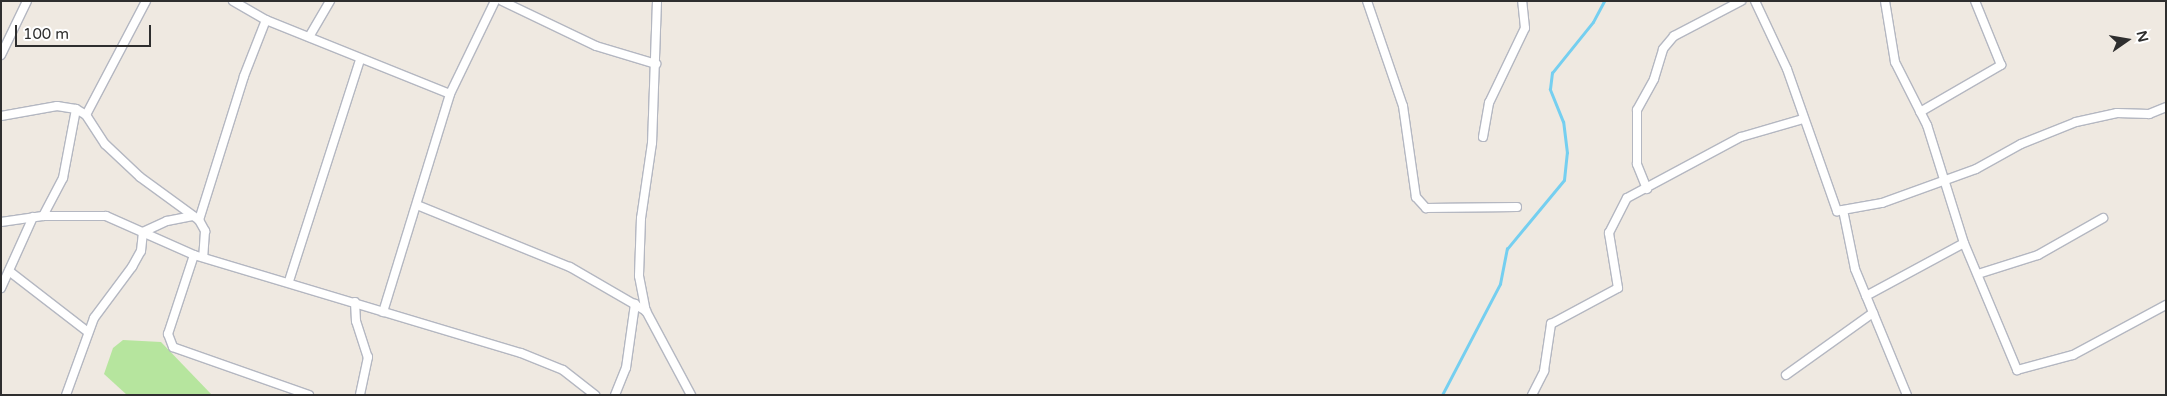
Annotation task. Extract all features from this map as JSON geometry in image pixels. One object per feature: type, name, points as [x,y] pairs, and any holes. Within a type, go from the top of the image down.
[{"type":"street","points":[[1,56],[3,46],[26,1]]},
{"type":"street","points":[[86,115],[146,1]]},
{"type":"street","points":[[233,1],[266,20],[360,60],[450,94]]},
{"type":"street","points":[[309,37],[330,1]]},
{"type":"street","points":[[383,312],[450,94],[495,1]]},
{"type":"street","points":[[502,1],[596,46],[656,64]]},
{"type":"street","points":[[657,1],[652,143],[641,218],[639,276],[646,310],[691,395]]},
{"type":"street","points":[[1367,1],[1403,106],[1416,197],[1426,208],[1518,207]]},
{"type":"street","points":[[1483,137],[1489,104],[1526,28],[1522,1]]},
{"type":"street","points":[[1647,189],[1637,164],[1637,110],[1654,79],[1663,49],[1674,36],[1741,1]]},
{"type":"street","points":[[1755,1],[1787,69],[1803,119],[1837,211],[1882,203],[1976,169],[2021,144],[2076,122],[2117,113],[2149,114],[2166,107]]},
{"type":"street","points":[[1885,1],[1895,62],[1920,112],[1964,243],[2017,370],[2073,354],[2166,305]]},
{"type":"street","points":[[1920,112],[2001,65],[1975,1]]},
{"type":"street","points":[[196,218],[244,76],[266,20]]},
{"type":"street","points":[[289,281],[360,60]]},
{"type":"street","points":[[1,116],[57,106],[76,109],[86,115],[104,144],[140,177],[196,218],[205,231],[202,257]]},
{"type":"street","points":[[43,216],[63,178],[76,109]]},
{"type":"street","points":[[1532,395],[1544,371],[1551,324],[1618,288],[1609,233],[1627,198],[1647,189],[1741,137],[1803,119]]},
{"type":"street","points":[[417,205],[570,267],[646,310]]},
{"type":"street","points":[[1843,210],[1855,269],[1907,395]]},
{"type":"street","points":[[1,222],[43,216],[106,216],[194,255],[289,281],[550,363],[578,379],[595,395]]},
{"type":"street","points":[[1,288],[33,217]]},
{"type":"street","points":[[143,232],[167,221],[196,218]]},
{"type":"street","points":[[1978,274],[2038,255],[2102,218]]},
{"type":"street","points":[[66,395],[94,318],[132,267],[141,251],[143,232]]},
{"type":"street","points":[[1866,296],[1964,243]]},
{"type":"street","points":[[194,255],[168,334],[173,347],[309,395]]},
{"type":"street","points":[[9,271],[88,332]]},
{"type":"street","points":[[355,302],[356,322],[368,357],[360,395]]},
{"type":"street","points":[[614,395],[626,368],[635,304]]},
{"type":"street","points":[[1786,375],[1873,313]]},
{"type":"green space","points":[[123,340],[161,342],[212,395],[127,395],[104,374],[113,348]]},
{"type":"waterway","points":[[1442,395],[1500,284],[1507,249],[1564,180],[1567,153],[1563,122],[1550,89],[1552,73],[1593,22],[1604,1]]}]
